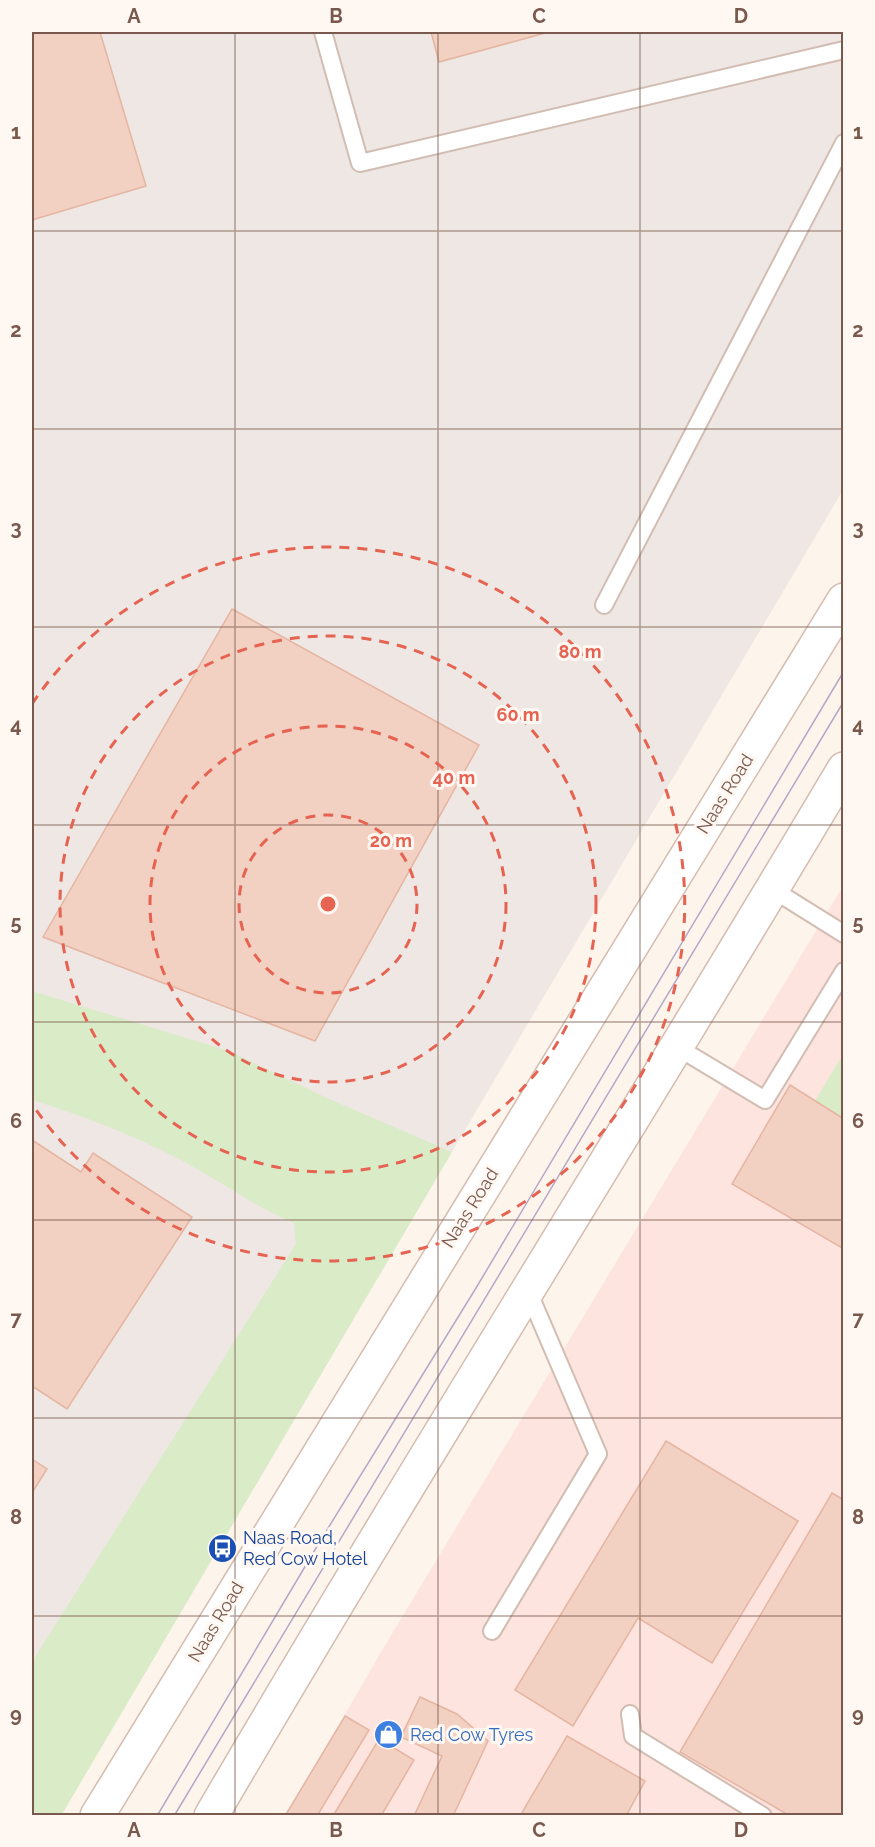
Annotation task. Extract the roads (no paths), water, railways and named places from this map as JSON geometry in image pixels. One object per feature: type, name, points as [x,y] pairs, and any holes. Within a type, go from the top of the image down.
[{"type":"main road","name":"Naas Road","points":[[97,1815],[843,600]]},
{"type":"main road","points":[[212,1815],[306,1654],[677,1047],[843,769]]},
{"type":"lane","points":[[323,32],[360,163],[843,50]]},
{"type":"lane","points":[[604,605],[843,142]]},
{"type":"lane","points":[[772,889],[843,934]]},
{"type":"lane","points":[[677,1047],[765,1100],[843,971]]},
{"type":"lane","points":[[492,1631],[598,1454],[528,1291]]},
{"type":"lane","points":[[630,1714],[633,1736],[763,1815]]},
{"type":"tram line","points":[[157,1816],[322,1538],[476,1288],[844,671]]},
{"type":"tram line","points":[[174,1816],[844,701]]},
{"type":"place","name":"Naas Road, Red Cow Hotel","points":[[222,1548]]},
{"type":"place","name":"Red Cow Tyres","points":[[389,1735]]}]
